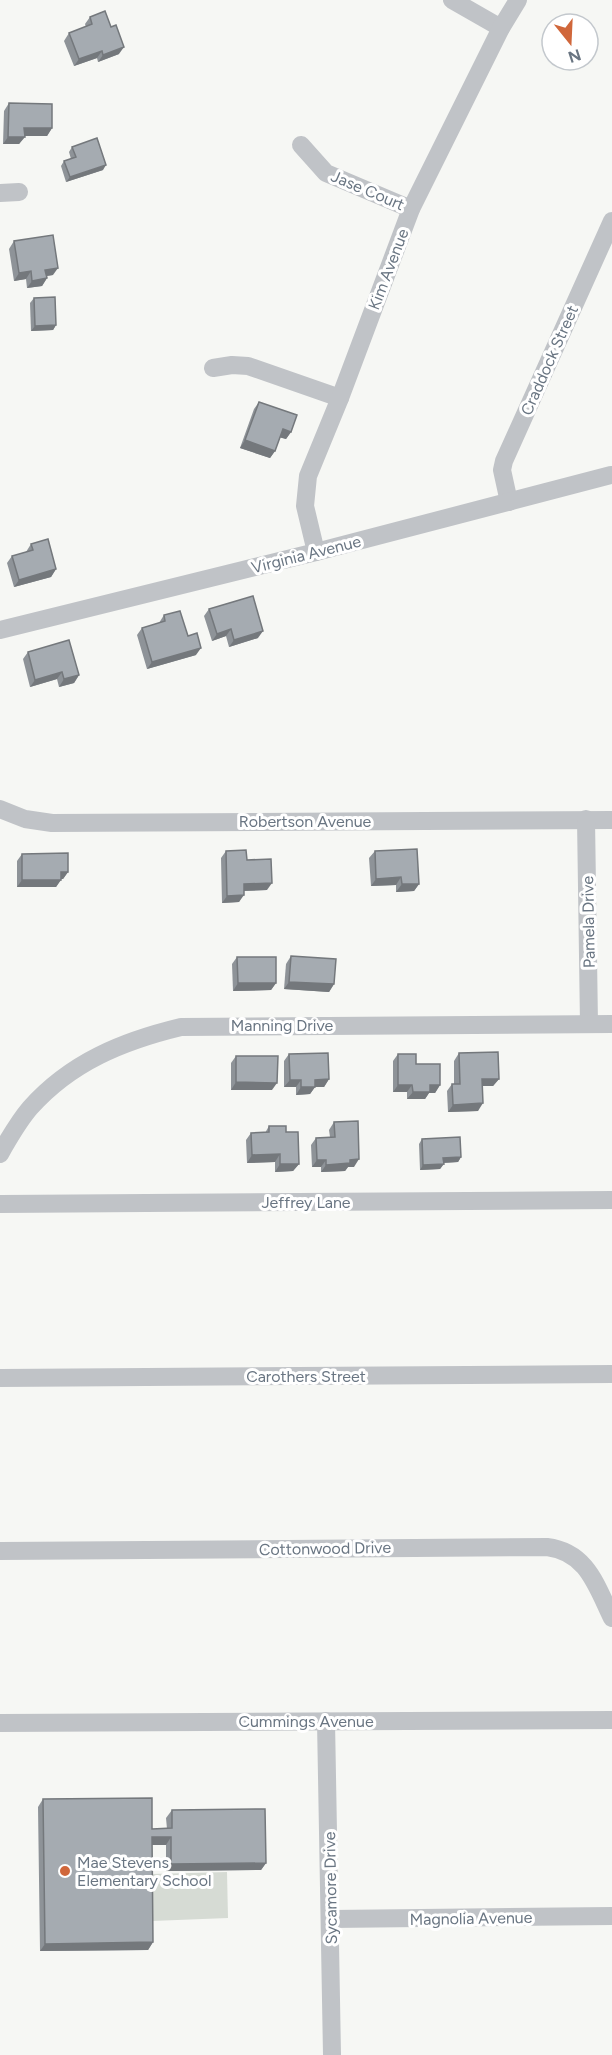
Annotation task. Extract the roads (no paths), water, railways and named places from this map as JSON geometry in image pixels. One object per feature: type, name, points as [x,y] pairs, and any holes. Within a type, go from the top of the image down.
[{"type":"street","points":[[452,0],[501,28]]},
{"type":"street","name":"Kim Avenue","points":[[316,552],[305,506],[305,489],[313,463],[340,398],[411,208],[501,28],[518,0]]},
{"type":"street","name":"Jase Court","points":[[301,145],[326,172],[411,208]]},
{"type":"street","points":[[0,193],[19,192]]},
{"type":"street","name":"Craddock Street","points":[[509,502],[502,470],[504,461],[612,222]]},
{"type":"street","points":[[213,368],[232,364],[248,366],[340,398]]},
{"type":"street","name":"Virginia Avenue","points":[[0,630],[316,552],[611,475]]},
{"type":"street","name":"Robertson Avenue","points":[[0,809],[25,819],[52,823],[612,820]]},
{"type":"street","name":"Pamela Drive","points":[[586,819],[589,1024]]},
{"type":"street","name":"Manning Drive","points":[[0,1154],[30,1108],[49,1089],[87,1060],[127,1042],[181,1027],[612,1024]]},
{"type":"street","name":"Jeffrey Lane","points":[[0,1204],[612,1200]]},
{"type":"street","name":"Carothers Street","points":[[0,1378],[612,1374]]},
{"type":"street","name":"Cottonwood Drive","points":[[0,1551],[547,1546],[572,1554],[582,1562],[590,1573],[612,1618]]},
{"type":"street","name":"Cummings Avenue","points":[[0,1723],[612,1720]]},
{"type":"street","name":"Sycamore Drive","points":[[326,1721],[332,2055]]},
{"type":"street","name":"Magnolia Avenue","points":[[331,1919],[612,1916]]},
{"type":"place","name":"Mae Stevens Elementary School","points":[[65,1871]]}]
